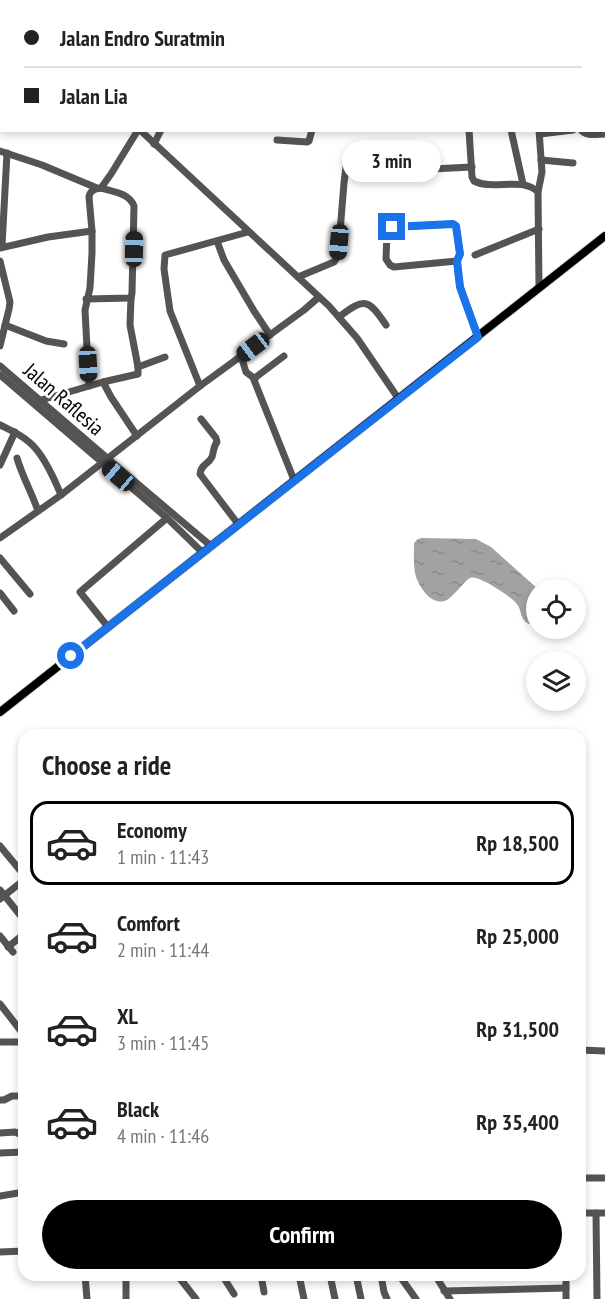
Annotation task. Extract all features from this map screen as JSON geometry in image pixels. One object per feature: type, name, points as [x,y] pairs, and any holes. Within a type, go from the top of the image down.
[{"type":"main road","points":[[0,712],[605,236]]},
{"type":"street","points":[[89,386],[85,310],[90,288],[92,231],[90,193],[93,189],[99,188],[111,174],[138,132]]},
{"type":"street","points":[[141,132],[339,317],[357,338],[398,398]]},
{"type":"street","points":[[154,144],[160,132]]},
{"type":"street","points":[[278,140],[307,142],[311,132]]},
{"type":"street","points":[[469,132],[473,179],[477,183],[523,184],[531,186],[538,192]]},
{"type":"street","points":[[511,132],[523,184]]},
{"type":"street","points":[[539,132],[542,172],[538,192],[539,287]]},
{"type":"street","points":[[582,132],[587,135],[605,134]]},
{"type":"street","points":[[37,402],[138,374],[130,325],[134,206],[130,198],[125,195],[99,188],[4,152],[1,247],[92,231]]},
{"type":"street","points":[[298,277],[334,262],[338,256],[347,159],[361,157],[417,163],[432,169],[472,167]]},
{"type":"street","points":[[541,160],[573,163]]},
{"type":"street","points":[[457,261],[394,267],[386,259],[387,232],[389,229],[405,226],[455,225],[460,254],[457,261],[460,287],[478,337]]},
{"type":"street","points":[[475,255],[540,229]]},
{"type":"street","points":[[200,386],[170,311],[164,258],[165,255],[248,232]]},
{"type":"street","points":[[217,241],[224,260],[270,335]]},
{"type":"street","points":[[0,261],[10,302],[0,346]]},
{"type":"street","points":[[0,538],[61,495],[200,386],[319,297]]},
{"type":"street","points":[[86,299],[131,298]]},
{"type":"street","points":[[339,317],[353,306],[366,303],[372,306],[386,325]]},
{"type":"street","points":[[5,325],[46,341],[64,344]]},
{"type":"street","points":[[241,356],[246,372],[255,379],[294,480]]},
{"type":"street","points":[[255,379],[284,356]]},
{"type":"street","points":[[138,367],[165,357]]},
{"type":"street","name":"Jalan Raflesia","points":[[0,366],[37,402],[105,461]]},
{"type":"street","name":"Jalan Raflesia","points":[[0,375],[37,402]]},
{"type":"street","points":[[103,382],[137,436]]},
{"type":"street","points":[[201,419],[217,442],[213,447],[212,458],[200,469],[200,474],[238,524]]},
{"type":"street","points":[[0,424],[22,436],[37,450],[61,495]]},
{"type":"street","points":[[0,465],[15,432]]},
{"type":"street","points":[[17,458],[38,511]]},
{"type":"street","points":[[105,461],[202,552]]},
{"type":"street","points":[[105,461],[211,546]]},
{"type":"street","points":[[108,627],[80,592],[166,518]]},
{"type":"street","points":[[0,558],[30,594]]},
{"type":"street","points":[[0,593],[14,611]]},
{"type":"street","points":[[0,846],[18,868]]},
{"type":"street","points":[[18,884],[1,895],[18,913]]},
{"type":"street","points":[[0,936],[10,950],[18,941]]},
{"type":"street","points":[[0,1004],[18,1027]]},
{"type":"street","points":[[0,1042],[18,1042]]},
{"type":"street","points":[[586,1050],[605,1051]]},
{"type":"street","points":[[0,1100],[18,1096]]},
{"type":"street","points":[[0,1133],[18,1133]]},
{"type":"street","points":[[0,1153],[18,1152]]},
{"type":"street","points":[[586,1178],[605,1178]]},
{"type":"street","points":[[0,1196],[18,1193]]},
{"type":"street","points":[[586,1213],[605,1213]]},
{"type":"street","points":[[596,1213],[597,1299]]},
{"type":"street","points":[[0,1252],[18,1251]]},
{"type":"street","points":[[86,1281],[87,1299]]},
{"type":"street","points":[[126,1281],[126,1299]]},
{"type":"street","points":[[182,1281],[196,1299]]},
{"type":"street","points":[[226,1281],[234,1294]]},
{"type":"street","points":[[262,1281],[264,1292]]},
{"type":"street","points":[[301,1281],[304,1299]]},
{"type":"street","points":[[331,1281],[335,1299]]},
{"type":"street","points":[[357,1281],[361,1299]]},
{"type":"street","points":[[382,1281],[387,1299]]},
{"type":"street","points":[[403,1281],[416,1299]]},
{"type":"street","points":[[438,1281],[450,1299]]},
{"type":"street","points":[[566,1281],[566,1299]]},
{"type":"street","points":[[444,1291],[566,1288]]},
{"type":"water","points":[[418,539],[476,539],[491,547],[527,579],[526,622],[513,600],[476,578],[471,577],[467,580],[447,600],[432,599],[420,586],[415,573],[414,543]]},
{"type":"route","points":[[71,656],[478,337],[460,287],[457,261],[460,254],[456,226],[453,224],[392,227]]}]
